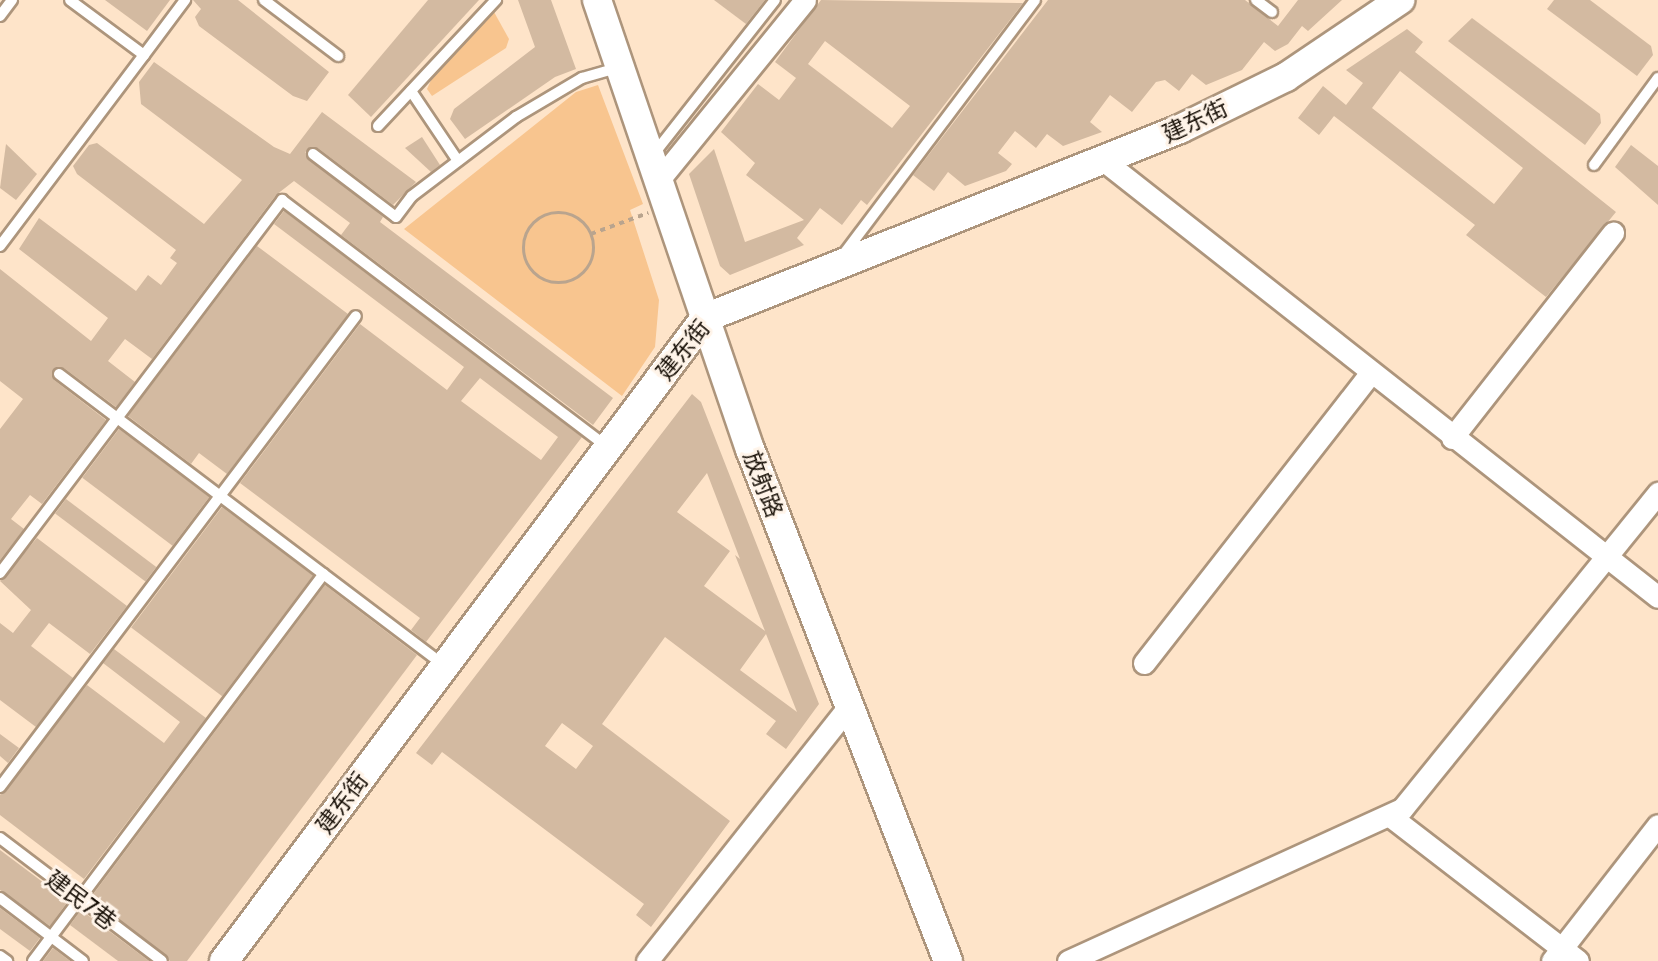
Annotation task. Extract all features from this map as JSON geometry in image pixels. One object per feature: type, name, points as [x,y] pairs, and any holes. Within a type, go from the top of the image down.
[{"type":"street","name":"放射路","points":[[597,0],[705,318],[849,706],[948,961]]},
{"type":"street","points":[[659,182],[804,0]]},
{"type":"street","name":"建东街","points":[[224,961],[705,318],[1103,160],[1286,76],[1400,0]]},
{"type":"street","points":[[1103,160],[1370,374],[1658,597]]},
{"type":"street","points":[[1452,438],[1613,233]]},
{"type":"street","points":[[1144,663],[1370,374]]},
{"type":"street","points":[[1068,961],[1390,816],[1416,796],[1658,493]]},
{"type":"street","points":[[647,961],[849,706]]},
{"type":"street","points":[[1390,816],[1564,957],[1658,825]]},
{"type":"lane","points":[[0,16],[12,0]]},
{"type":"lane","points":[[70,0],[144,55]]},
{"type":"lane","points":[[0,246],[185,0]]},
{"type":"lane","points":[[264,0],[338,56]]},
{"type":"lane","points":[[378,126],[496,0]]},
{"type":"lane","points":[[659,182],[775,0]]},
{"type":"lane","points":[[836,267],[1035,0]]},
{"type":"lane","points":[[1256,0],[1272,12]]},
{"type":"lane","points":[[313,155],[396,217],[412,196],[567,86],[620,67]]},
{"type":"lane","points":[[1594,165],[1658,78]]},
{"type":"lane","points":[[411,91],[458,161]]},
{"type":"lane","points":[[0,573],[282,200],[608,447]]},
{"type":"lane","points":[[0,787],[356,316]]},
{"type":"lane","points":[[59,374],[445,666]]},
{"type":"lane","points":[[33,961],[324,574]]},
{"type":"lane","name":"建民7巷","points":[[0,838],[162,961]]},
{"type":"lane","points":[[0,898],[83,961]]},
{"type":"lane","points":[[0,956],[7,961]]},
{"type":"path","points":[[592,234],[659,182]]},
{"type":"path","points":[[571,215],[592,234],[591,263],[569,282],[548,282],[526,261],[524,240],[543,216],[571,215]]},
{"type":"shaded area","points":[[494,12],[509,39],[506,48],[432,96],[427,89],[432,78]]},
{"type":"shaded area","points":[[598,85],[643,204],[630,210],[659,300],[655,347],[622,396],[404,229],[576,92]]},
{"type":"building","points":[[105,0],[170,0],[147,31]]},
{"type":"building","points":[[193,0],[238,0],[329,72],[307,101],[293,96],[199,26],[195,17],[201,9]]},
{"type":"building","points":[[428,0],[479,0],[371,117],[348,95]]},
{"type":"building","points":[[518,0],[551,0],[576,69],[555,77],[465,139],[450,119],[454,109],[535,47]]},
{"type":"building","points":[[714,0],[765,0],[746,24]]},
{"type":"building","points":[[821,0],[1023,3],[867,205],[861,200],[842,225],[820,208],[797,238],[804,245],[730,275],[720,266],[689,174],[714,149],[745,242],[804,220],[746,175],[755,163],[721,132],[758,84],[779,100],[796,78],[775,62]],"holes":[[[825,41],[910,106],[892,128],[808,64]]]},
{"type":"building","points":[[1048,0],[1245,0],[1278,26],[1298,0],[1342,0],[1308,31],[1302,26],[1288,44],[1275,51],[1264,42],[1242,70],[1206,85],[1192,74],[1179,91],[1165,80],[1156,82],[1132,112],[1110,95],[1090,122],[1102,132],[1063,146],[1047,134],[1036,148],[1015,131],[998,153],[1012,164],[1006,171],[965,186],[948,172],[934,191],[913,175]]},
{"type":"building","points":[[1554,0],[1590,0],[1651,46],[1653,55],[1637,76],[1547,9]]},
{"type":"building","points":[[1472,18],[1600,114],[1601,123],[1585,145],[1448,41]]},
{"type":"building","points":[[1407,29],[1423,42],[1415,52],[1616,212],[1546,297],[1466,235],[1475,225],[1334,116],[1319,135],[1298,118],[1323,86],[1346,105],[1363,83],[1346,70]],"holes":[[[1400,71],[1523,168],[1494,204],[1372,108]]]},
{"type":"building","points":[[154,62],[274,147],[290,154],[322,112],[416,182],[393,205],[318,148],[305,152],[383,217],[380,222],[613,398],[593,425],[341,235],[350,223],[294,181],[276,195],[152,359],[125,339],[108,361],[135,382],[116,407],[64,368],[53,369],[54,380],[106,420],[42,504],[30,495],[11,519],[24,529],[0,560],[0,429],[23,399],[0,381],[0,269],[91,341],[108,318],[19,249],[39,218],[136,291],[148,275],[161,285],[177,263],[170,258],[176,250],[77,174],[73,166],[89,145],[97,143],[204,224],[242,180],[141,104],[139,82]]},
{"type":"building","points":[[422,137],[440,165],[431,172],[405,148]]},
{"type":"building","points":[[6,144],[37,174],[16,200],[0,188]]},
{"type":"building","points":[[1631,145],[1658,166],[1658,205],[1615,167]]},
{"type":"building","points":[[284,211],[582,437],[426,642],[411,630],[420,618],[240,483],[360,324],[447,390],[464,367],[274,224]],"holes":[[[480,378],[558,437],[541,460],[461,401]]]},
{"type":"building","points":[[257,246],[348,314],[227,474],[199,453],[191,464],[128,416]]},
{"type":"building","points":[[692,394],[701,402],[819,704],[786,749],[766,734],[776,721],[665,637],[602,724],[730,821],[651,927],[636,915],[644,904],[442,752],[432,765],[416,753]],"holes":[[[707,473],[740,559],[735,555],[765,631],[704,586],[730,551],[677,512]],[[766,634],[797,712],[740,670]],[[562,723],[593,746],[576,769],[545,746]]]},
{"type":"building","points":[[119,429],[209,497],[173,546],[82,478]]},
{"type":"building","points":[[66,499],[156,567],[145,581],[55,513]]},
{"type":"building","points":[[222,507],[313,576],[222,696],[131,628]]},
{"type":"building","points":[[37,538],[127,606],[90,654],[49,623],[31,646],[73,678],[36,727],[0,700],[0,623],[13,633],[31,610],[0,581]]},
{"type":"building","points":[[325,585],[417,655],[187,961],[170,961],[91,897]]},
{"type":"building","points":[[114,649],[206,718],[84,879],[0,815],[0,795],[87,685],[164,743],[180,722],[103,663]]},
{"type":"building","points":[[0,734],[19,748],[8,763],[0,756]]},
{"type":"building","points":[[0,850],[68,901],[50,926],[0,890]]},
{"type":"building","points":[[0,908],[40,938],[30,951],[0,929]]},
{"type":"building","points":[[81,910],[149,961],[118,961],[70,925]]},
{"type":"building","points":[[53,948],[70,961],[43,961]]}]
